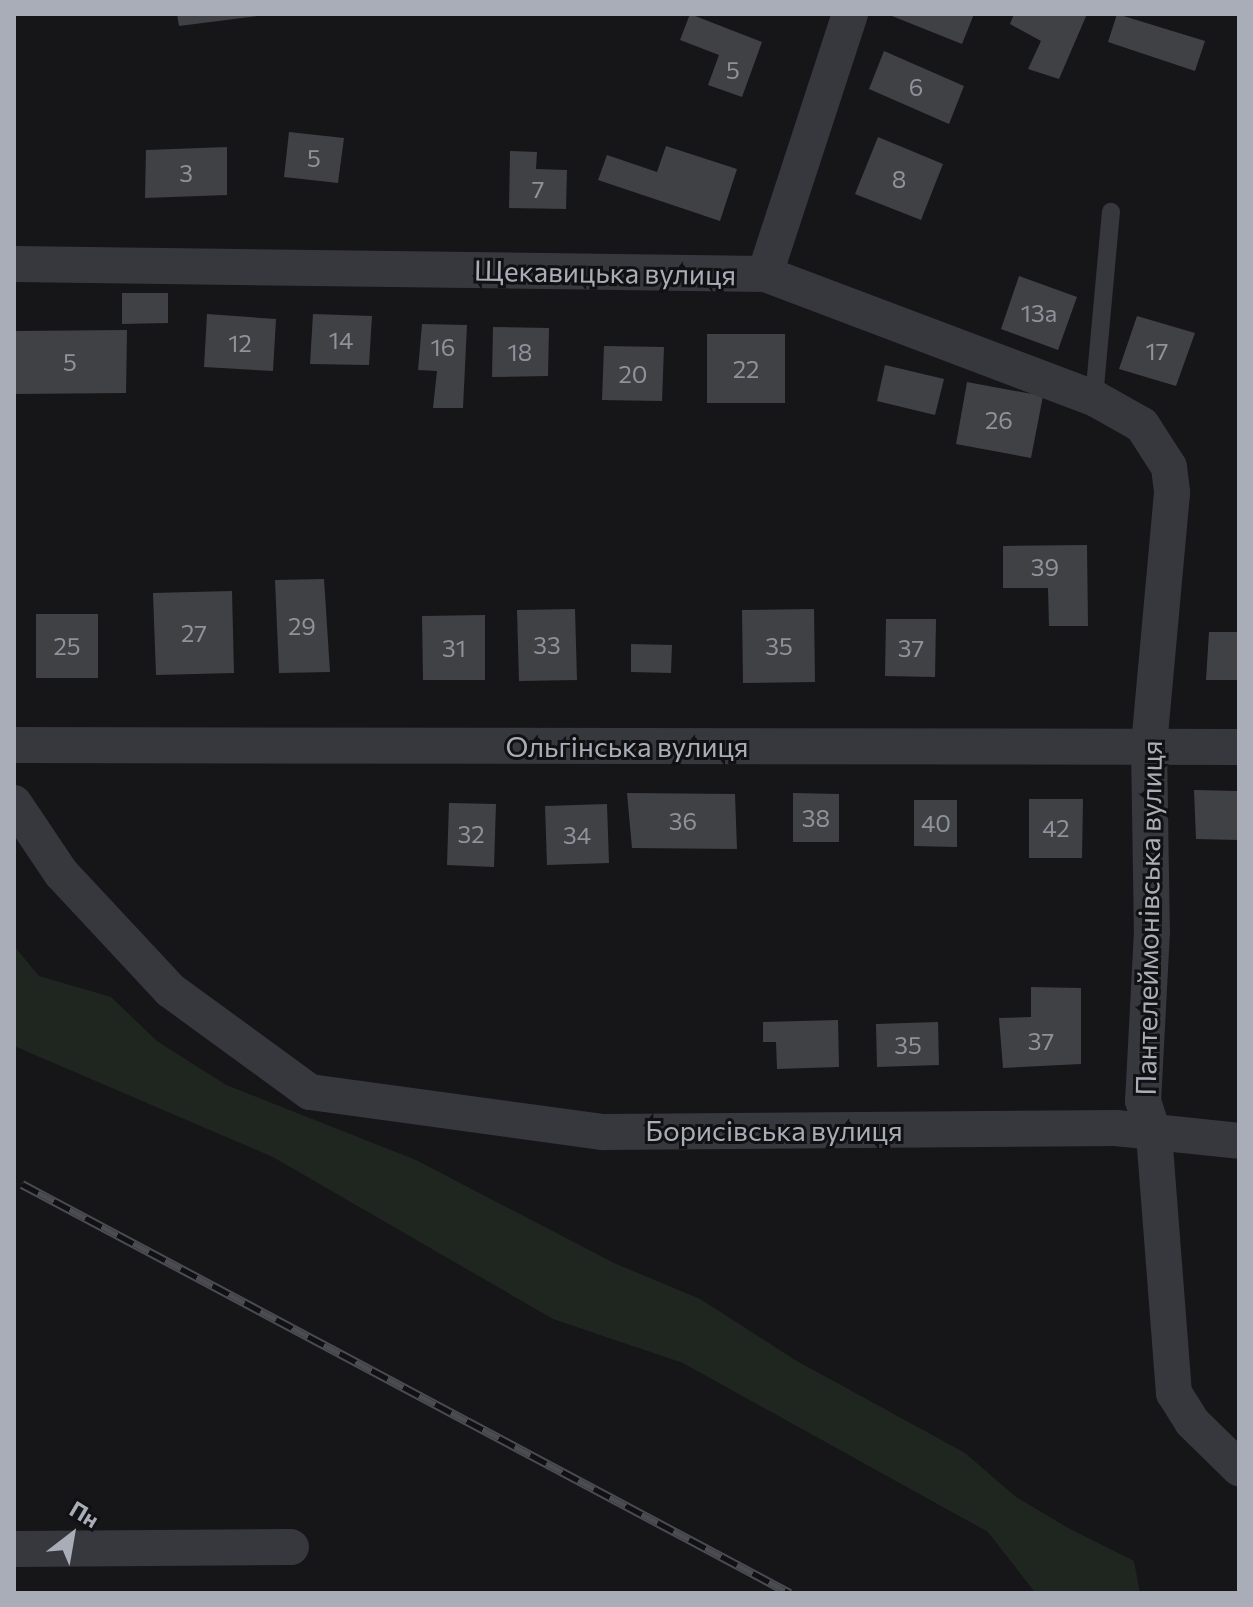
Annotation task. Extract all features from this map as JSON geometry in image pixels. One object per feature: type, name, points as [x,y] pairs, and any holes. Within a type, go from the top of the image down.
[{"type":"street","points":[[765,274],[850,14]]},
{"type":"street","name":"Щекавицька вулиця","points":[[14,264],[765,274],[1094,398],[1142,425],[1158,444]]},
{"type":"street","name":"Пантелеймонівська вулиця","points":[[1158,444],[1172,493],[1149,747],[1152,931],[1143,1101],[1154,1134],[1174,1393],[1192,1422],[1238,1468]]},
{"type":"street","name":"Ольгінська вулиця","points":[[14,745],[1239,747]]},
{"type":"street","name":"Борисівська вулиця","points":[[14,803],[61,873],[170,990],[310,1092],[603,1132],[1116,1128],[1239,1141]]},
{"type":"street","points":[[14,1549],[291,1547]]},
{"type":"lane","points":[[1094,398],[1111,212]]},
{"type":"shaded area","points":[[14,946],[39,976],[111,997],[157,1041],[226,1085],[416,1160],[614,1263],[700,1299],[795,1360],[965,1453],[1016,1497],[1134,1561],[1140,1593],[1034,1591],[988,1532],[683,1363],[553,1319],[273,1157],[14,1046]]},
{"type":"building","points":[[177,14],[257,14],[257,16],[179,26]]},
{"type":"building","points":[[690,14],[762,42],[742,97],[708,85],[719,55],[680,40]]},
{"type":"building","points":[[887,14],[974,14],[962,44]]},
{"type":"building","points":[[1014,14],[1087,14],[1059,79],[1028,69],[1041,41],[1010,24]]},
{"type":"building","points":[[1117,14],[1205,41],[1195,71],[1108,42]]},
{"type":"building","points":[[884,51],[964,86],[949,124],[869,89]]},
{"type":"building","points":[[289,132],[344,138],[338,183],[284,177]]},
{"type":"building","points":[[878,137],[943,164],[921,220],[855,194]]},
{"type":"building","points":[[666,146],[737,169],[720,221],[598,180],[607,155],[657,172]]},
{"type":"building","points":[[227,147],[227,195],[145,198],[146,150]]},
{"type":"building","points":[[510,151],[537,152],[536,169],[567,170],[566,209],[509,208]]},
{"type":"building","points":[[1019,276],[1077,297],[1058,350],[1001,329]]},
{"type":"building","points":[[122,293],[168,293],[168,323],[122,324]]},
{"type":"building","points":[[207,314],[276,319],[273,371],[204,367]]},
{"type":"building","points":[[313,314],[372,316],[369,365],[310,364]]},
{"type":"building","points":[[1137,316],[1195,333],[1176,386],[1119,369]]},
{"type":"building","points":[[422,324],[467,325],[463,408],[433,408],[437,371],[418,370]]},
{"type":"building","points":[[493,327],[549,328],[548,376],[492,377]]},
{"type":"building","points":[[127,330],[126,393],[14,394],[14,331]]},
{"type":"building","points":[[707,334],[785,334],[785,403],[707,403]]},
{"type":"building","points":[[604,346],[664,347],[662,401],[602,400]]},
{"type":"building","points":[[885,365],[944,379],[935,415],[877,401]]},
{"type":"building","points":[[967,382],[1043,396],[1031,458],[956,444]]},
{"type":"building","points":[[1087,545],[1088,626],[1049,626],[1048,588],[1003,588],[1003,546]]},
{"type":"building","points":[[324,579],[330,672],[279,673],[275,580]]},
{"type":"building","points":[[232,591],[234,673],[156,675],[153,593]]},
{"type":"building","points":[[575,609],[577,680],[519,681],[517,610]]},
{"type":"building","points":[[814,609],[815,682],[743,683],[742,610]]},
{"type":"building","points":[[36,614],[98,614],[98,678],[36,678]]},
{"type":"building","points":[[485,615],[485,680],[423,680],[422,616]]},
{"type":"building","points":[[886,619],[936,619],[935,677],[885,676]]},
{"type":"building","points":[[1209,632],[1239,632],[1239,680],[1206,680]]},
{"type":"building","points":[[631,644],[672,645],[671,673],[631,672]]},
{"type":"building","points":[[1194,790],[1239,791],[1239,840],[1196,839]]},
{"type":"building","points":[[627,793],[735,794],[737,849],[632,848]]},
{"type":"building","points":[[793,793],[839,794],[839,842],[793,842]]},
{"type":"building","points":[[1029,799],[1083,799],[1082,858],[1029,858]]},
{"type":"building","points":[[914,800],[957,800],[957,847],[914,846]]},
{"type":"building","points":[[449,803],[496,804],[494,867],[447,865]]},
{"type":"building","points":[[607,804],[609,863],[547,865],[545,806]]},
{"type":"building","points":[[1031,987],[1081,988],[1081,1064],[1003,1068],[999,1018],[1031,1017]]},
{"type":"building","points":[[838,1020],[839,1067],[777,1069],[776,1042],[763,1042],[763,1022]]},
{"type":"building","points":[[938,1022],[939,1065],[877,1067],[876,1024]]},
{"type":"railway","points":[[22,1184],[790,1593]]}]
